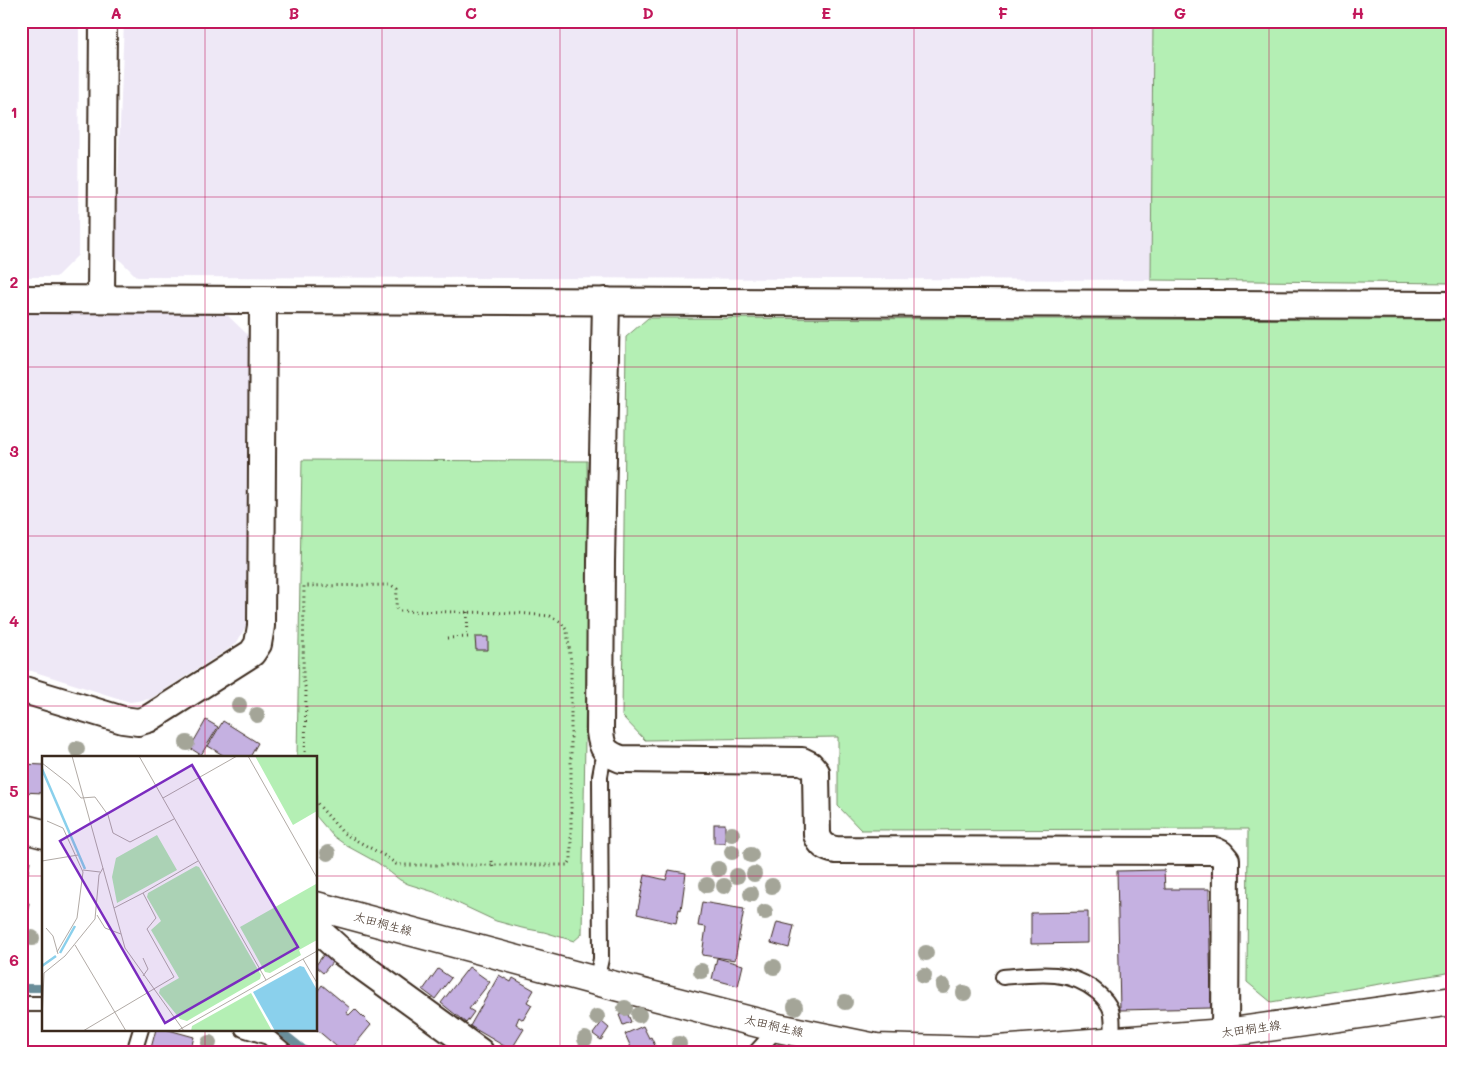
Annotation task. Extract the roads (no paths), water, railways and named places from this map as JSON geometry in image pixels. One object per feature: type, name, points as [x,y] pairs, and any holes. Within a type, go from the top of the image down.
[{"type":"main road","points":[[21,828],[42,833]]},
{"type":"main road","name":"太田桐生線","points":[[318,907],[778,1028],[876,1048],[984,1051],[1112,1041],[1225,1038],[1453,1001]]},
{"type":"street","points":[[101,299],[103,21]]},
{"type":"street","points":[[21,298],[1453,305]]},
{"type":"street","points":[[21,689],[123,720],[138,722],[148,719],[252,653],[258,644],[261,626],[263,300]]},
{"type":"street","points":[[606,301],[600,732],[601,743],[606,753],[620,759],[802,761],[810,765],[816,772],[817,835],[820,843],[826,848],[836,850],[1215,851],[1226,860],[1225,1038]]},
{"type":"street","points":[[318,917],[322,945],[342,952],[480,1052]]},
{"type":"lane","points":[[596,981],[601,959],[600,776],[606,753]]},
{"type":"lane","points":[[1003,977],[1051,974],[1074,978],[1103,998],[1109,1006],[1112,1016],[1112,1041]]},
{"type":"lane","points":[[21,1004],[42,1004]]},
{"type":"lane","points":[[756,1052],[778,1028]]},
{"type":"lane","points":[[134,1052],[141,1030]]},
{"type":"lane","points":[[251,1030],[268,1037],[286,1052]]},
{"type":"waterway","points":[[21,988],[42,988]]},
{"type":"waterway","points":[[278,1030],[307,1052]]}]
